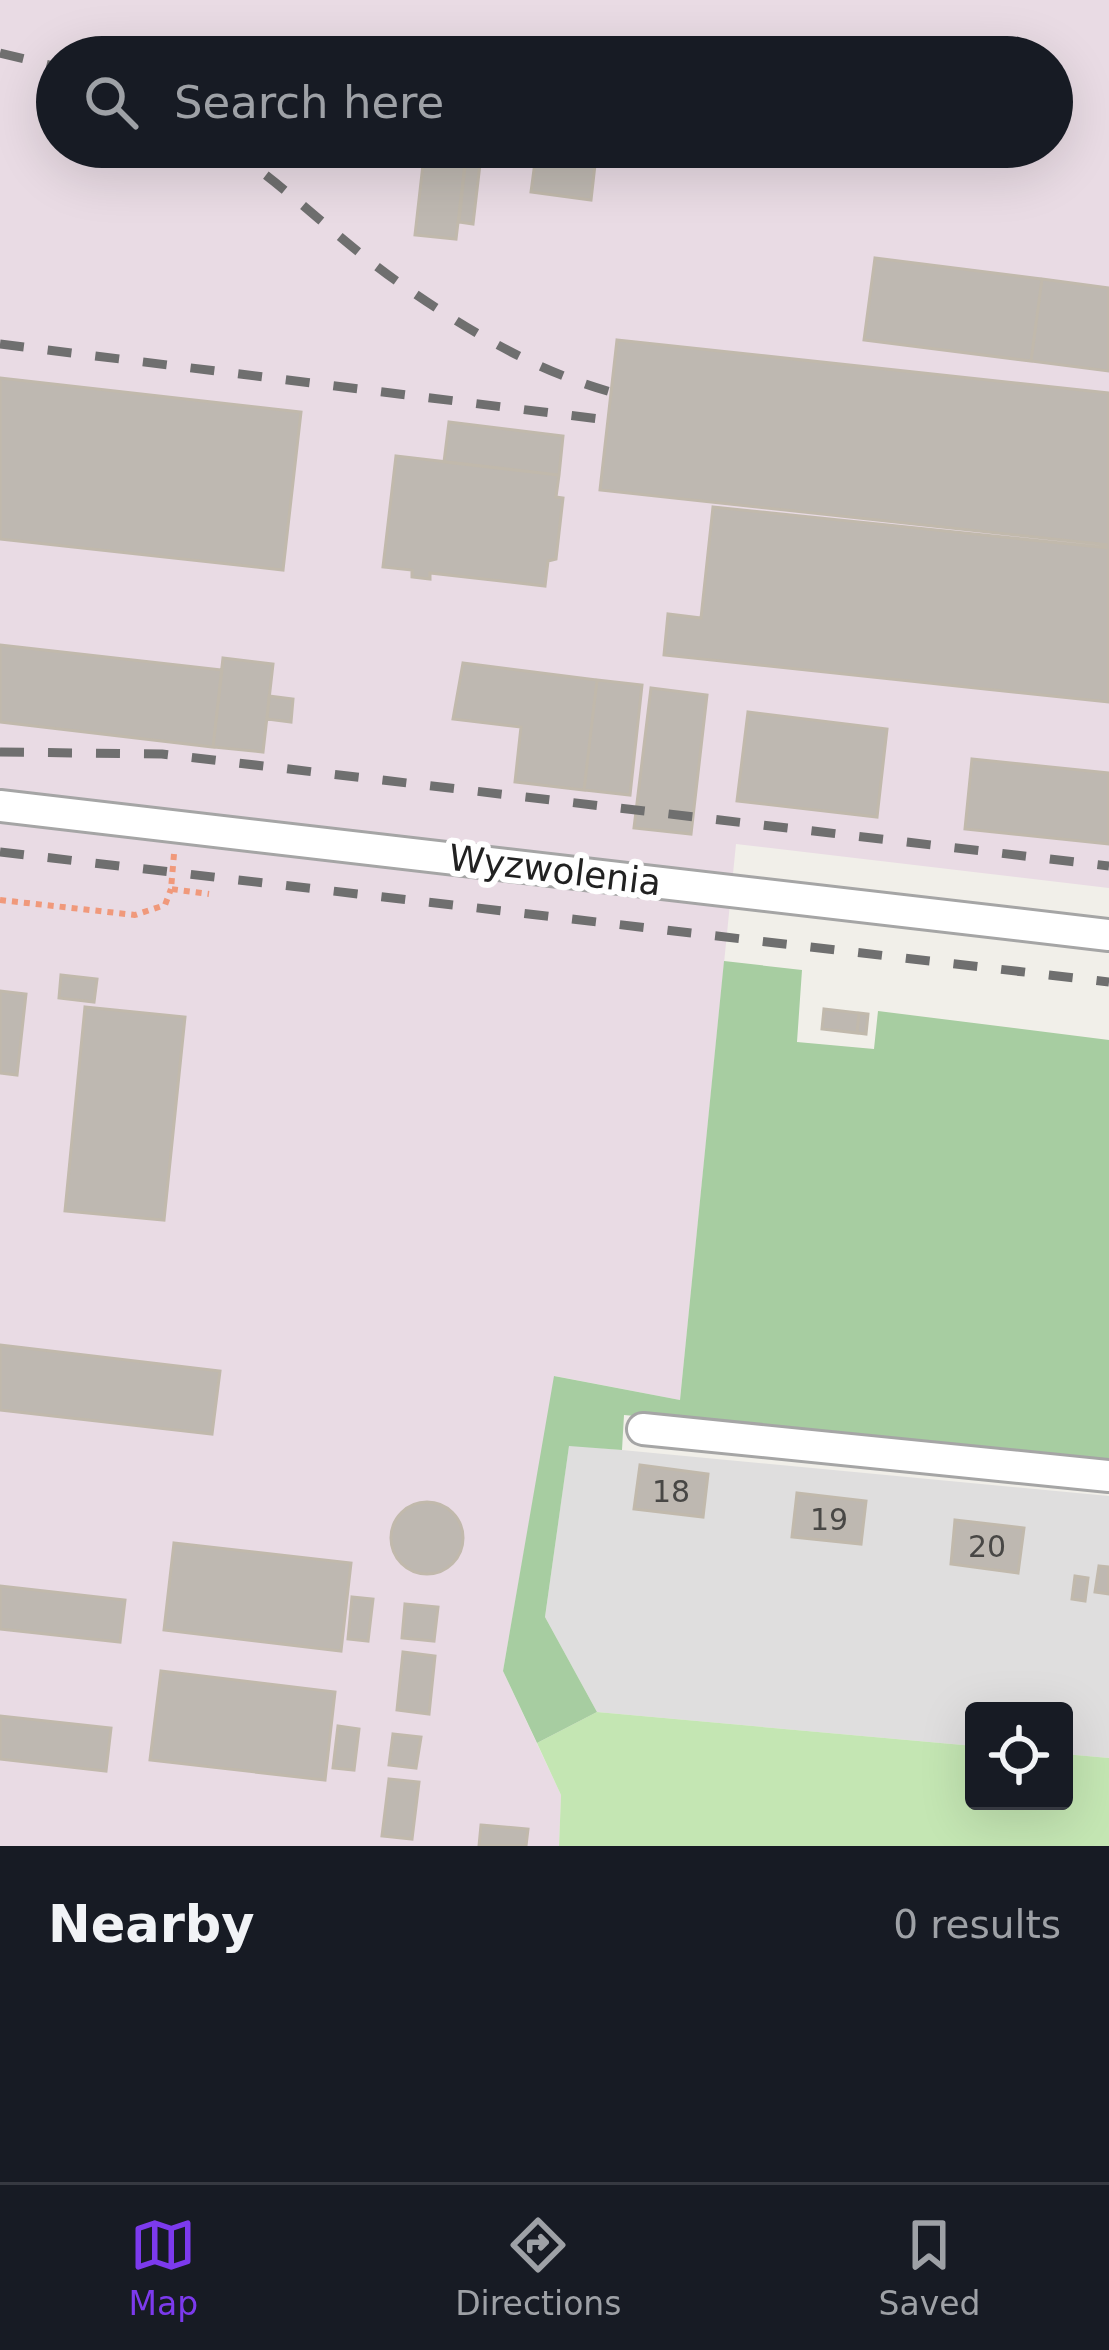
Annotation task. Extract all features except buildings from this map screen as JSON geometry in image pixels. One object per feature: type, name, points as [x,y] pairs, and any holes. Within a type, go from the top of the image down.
[{"type":"street","name":"Wyzwolenia","points":[[0,806],[1109,935]]},
{"type":"street","points":[[643,1429],[1109,1476]]},
{"type":"path","points":[[0,900],[135,915],[165,905],[177,826]]},
{"type":"path","points":[[171,889],[209,894]]},
{"type":"shaded area","points":[[0,0],[1109,0],[1109,888],[736,844],[680,1400],[555,1376],[503,1671],[561,1795],[559,1846],[0,1846]]},
{"type":"shaded area","points":[[569,1445],[1109,1496],[1109,1758],[1073,1755],[1073,1702],[965,1702],[965,1745],[597,1712],[545,1617]]},
{"type":"green space","points":[[724,961],[802,970],[797,1042],[874,1049],[878,1011],[1109,1040],[1109,1459],[624,1415],[622,1450],[569,1446],[545,1617],[597,1712],[537,1743],[503,1671],[554,1376],[680,1400]]},
{"type":"green space","points":[[597,1712],[965,1745],[965,1810],[1073,1810],[1073,1755],[1109,1758],[1109,1846],[559,1846],[561,1795],[537,1743]]},
{"type":"railway","points":[[0,53],[36,62]]},
{"type":"railway","points":[[255,168],[434,307],[532,362],[611,392]]},
{"type":"railway","points":[[0,344],[607,420]]},
{"type":"railway","points":[[0,752],[162,754],[1109,866]]},
{"type":"railway","points":[[0,852],[1109,982]]}]
